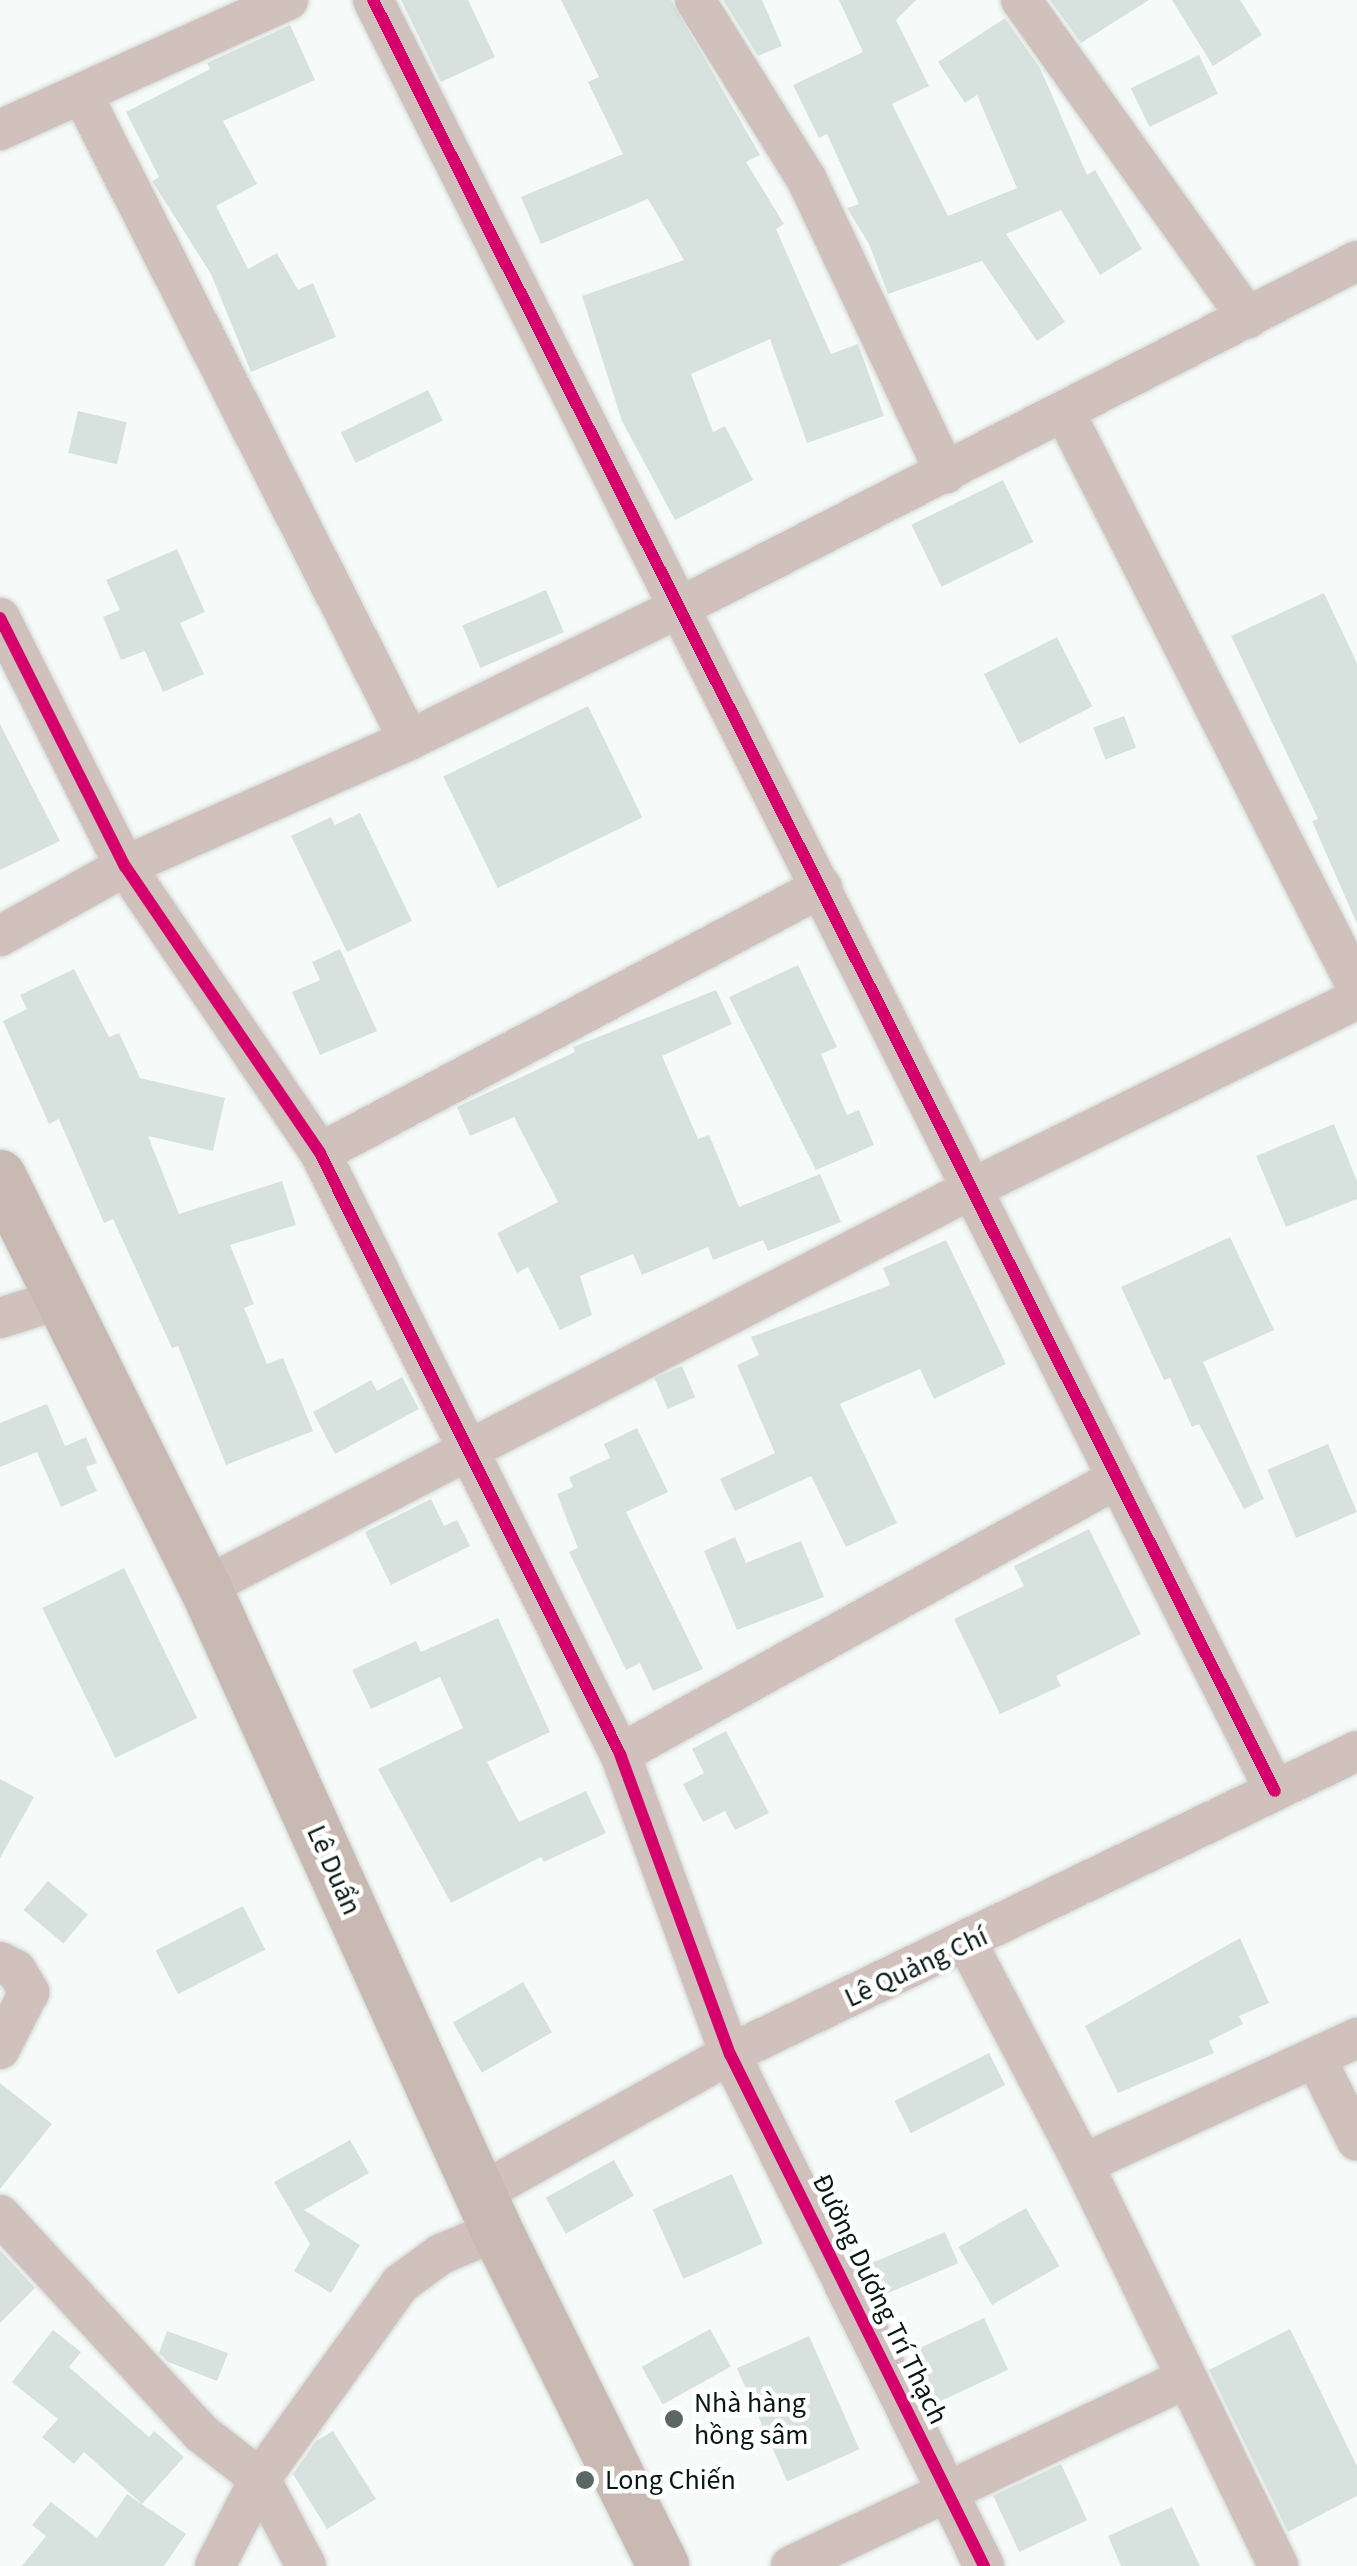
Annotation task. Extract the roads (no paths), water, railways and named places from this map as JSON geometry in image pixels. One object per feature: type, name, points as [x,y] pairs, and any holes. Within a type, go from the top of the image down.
[{"type":"main road","name":"Lê Duẩn","points":[[0,1176],[205,1586],[489,2212],[664,2566]]},
{"type":"street","points":[[0,130],[288,0]]},
{"type":"street","points":[[372,0],[682,606],[1275,1791]]},
{"type":"street","points":[[695,0],[806,178],[946,474]]},
{"type":"street","points":[[1021,0],[1248,318]]},
{"type":"street","points":[[82,94],[408,740]]},
{"type":"street","points":[[0,936],[125,866],[408,740],[1355,266]]},
{"type":"street","points":[[1065,413],[1357,988]]},
{"type":"street","name":"Đường Dương Trí Thạch","points":[[0,618],[125,866],[320,1153],[620,1754],[730,2054],[984,2566]]},
{"type":"street","points":[[320,1153],[822,887]]},
{"type":"street","points":[[205,1586],[973,1188],[1357,999]]},
{"type":"street","points":[[0,1318],[61,1299]]},
{"type":"street","points":[[620,1754],[1118,1478]]},
{"type":"street","name":"Lê Quảng Chí","points":[[215,2566],[260,2479],[400,2284],[489,2212],[730,2054],[967,1943],[1357,1751]]},
{"type":"street","points":[[967,1943],[1083,2164],[1278,2566]]},
{"type":"street","points":[[0,1962],[16,1970],[30,1992],[0,2049]]},
{"type":"street","points":[[1083,2164],[1317,2061],[1357,2038]]},
{"type":"street","points":[[1317,2061],[1357,2141]]},
{"type":"street","points":[[0,2215],[200,2433],[260,2479],[306,2566]]},
{"type":"street","points":[[791,2566],[1184,2379]]},
{"type":"place","name":"Nhà hàng hồng sâm","points":[[674,2419]]},
{"type":"place","name":"Long Chiến","points":[[585,2480]]}]
